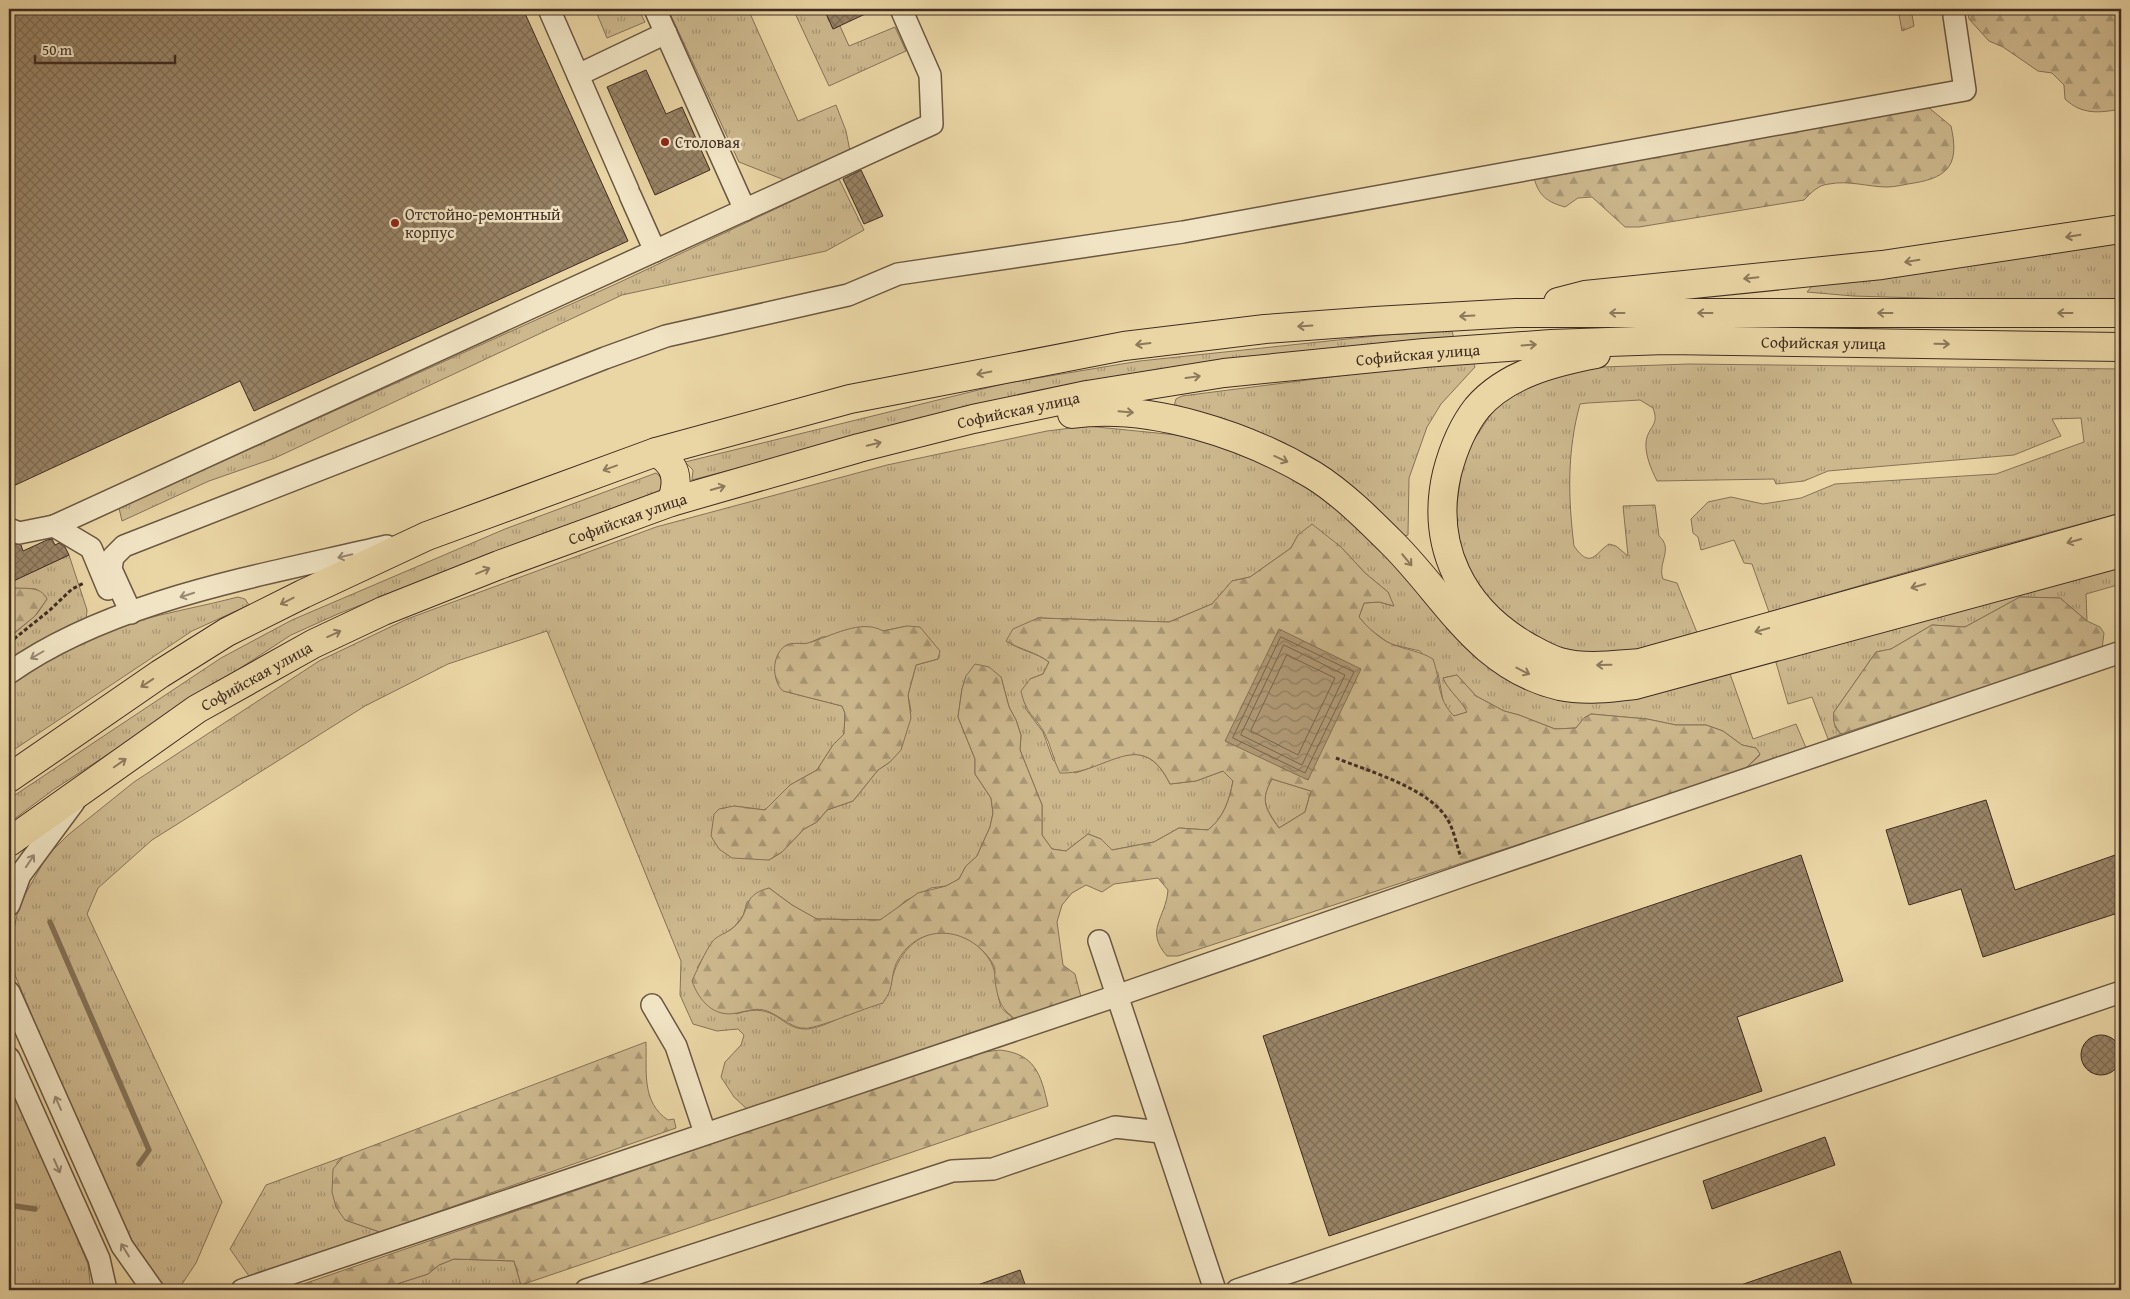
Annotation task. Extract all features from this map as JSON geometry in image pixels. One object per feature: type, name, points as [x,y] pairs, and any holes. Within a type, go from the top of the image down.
[{"type":"main road","points":[[1516,313],[1585,295],[1882,265],[2121,229]]},
{"type":"main road","name":"Софийская улица","points":[[9,778],[160,674],[227,632],[427,536],[656,452],[850,399],[1124,346],[1265,329],[1516,313],[2121,313]]},
{"type":"main road","points":[[1666,340],[1583,356],[1542,367],[1513,379],[1478,408],[1463,429],[1452,452],[1442,494],[1441,516],[1452,564],[1464,588],[1485,617],[1507,635],[1553,659],[1582,665],[1640,663],[2121,528]]},
{"type":"main road","name":"Софийская улица","points":[[9,842],[197,709],[312,644],[383,611],[498,565],[671,502],[859,448],[973,419],[1087,395],[1224,373],[1424,352],[1551,344],[1666,340],[2121,347]]},
{"type":"main road","points":[[973,419],[1039,419],[1100,410],[1133,412],[1210,431],[1285,460],[1315,476],[1346,500],[1394,545],[1483,646],[1524,671],[1560,686],[1593,689],[1635,685],[2121,553]]},
{"type":"main road","points":[[656,452],[666,458],[673,467],[677,479],[676,491],[671,502]]},
{"type":"street","points":[[549,9],[655,251]]},
{"type":"street","points":[[655,9],[745,210]]},
{"type":"street","points":[[9,529],[19,533],[54,526],[932,124],[930,75],[901,9]]},
{"type":"street","points":[[125,615],[112,570],[113,557],[124,546],[586,365],[666,336],[848,295],[898,274],[1183,232],[1965,90],[1953,9]]},
{"type":"street","points":[[578,75],[666,33]]},
{"type":"street","points":[[54,526],[91,548],[102,574],[125,615]]},
{"type":"street","points":[[9,673],[67,638],[125,615],[246,579],[427,536]]},
{"type":"street","points":[[242,1290],[1116,996],[2121,652]]},
{"type":"street","points":[[9,905],[20,876],[85,787]]},
{"type":"street","points":[[1099,941],[1215,1290]]},
{"type":"street","points":[[9,992],[122,1246],[153,1290]]},
{"type":"street","points":[[1237,1290],[2121,992]]},
{"type":"street","points":[[652,1005],[676,1046],[705,1133]]},
{"type":"street","points":[[9,1058],[99,1259],[106,1290]]},
{"type":"street","points":[[586,1290],[952,1171],[993,1169],[1115,1127],[1161,1132]]},
{"type":"path","points":[[9,643],[50,610],[72,589],[102,574]]},
{"type":"path","points":[[1336,758],[1416,791],[1432,802],[1450,824],[1468,874]]},
{"type":"green space","points":[[595,9],[638,9],[645,22],[607,38]]},
{"type":"green space","points":[[668,9],[748,9],[798,121],[836,105],[846,131],[850,151],[787,181],[739,162]]},
{"type":"green space","points":[[793,9],[824,9],[833,29],[840,26],[849,46],[895,27],[906,51],[829,86]]},
{"type":"green space","points":[[1898,9],[1911,9],[1914,26],[1902,31]]},
{"type":"green space","points":[[1967,9],[2121,9],[2121,109],[2091,112],[2071,104],[2065,99],[2064,85],[2052,73],[2038,71],[2003,47],[1989,41],[1969,19]]},
{"type":"green space","points":[[1928,107],[1951,126],[1954,149],[1953,158],[1944,172],[1937,177],[1901,185],[1880,187],[1851,183],[1829,184],[1818,187],[1804,200],[1639,227],[1625,227],[1592,197],[1578,198],[1565,207],[1553,203],[1541,194],[1534,178]]},
{"type":"green space","points":[[839,179],[864,230],[826,251],[622,295],[275,458],[209,481],[122,521],[119,508],[618,283]]},
{"type":"green space","points":[[2121,242],[2121,304],[1853,296],[1807,292],[1812,286]]},
{"type":"green space","points":[[1452,331],[1454,339],[996,400],[692,480],[693,470],[685,462],[1007,383],[1140,361],[1385,335]]},
{"type":"green space","points":[[1472,359],[1475,367],[1441,404],[1427,427],[1409,478],[1408,535],[1401,537],[1174,406],[1176,399],[1182,396]]},
{"type":"green space","points":[[1689,364],[2121,369],[2121,513],[1969,554],[1769,612],[1752,564],[1744,563],[1734,540],[1701,550],[1698,537],[1693,533],[1691,519],[1708,502],[1731,497],[1763,504],[1801,498],[1835,484],[1996,474],[2084,442],[2081,418],[2052,419],[2061,436],[2014,455],[1828,471],[1804,481],[1776,484],[1774,479],[1657,481],[1646,452],[1647,437],[1655,419],[1653,408],[1640,400],[1580,404],[1573,439],[1570,475],[1574,546],[1585,557],[1589,558],[1596,555],[1609,544],[1616,546],[1628,556],[1623,506],[1655,505],[1659,536],[1665,546],[1662,567],[1663,579],[1677,583],[1698,635],[1639,651],[1584,655],[1554,648],[1501,617],[1471,578],[1460,547],[1455,517],[1464,455],[1493,411],[1511,396],[1560,371],[1603,367]]},
{"type":"green space","points":[[1087,426],[1177,435],[1221,444],[1282,469],[1603,699],[1632,699],[1729,671],[1753,739],[1796,724],[1807,750],[1743,771],[1760,755],[1756,748],[1742,745],[1723,731],[1706,725],[1676,725],[1647,719],[1591,714],[1584,718],[1576,728],[1555,729],[1504,711],[1476,696],[1457,675],[1443,678],[1468,712],[1454,716],[1444,706],[1438,673],[1420,651],[1390,644],[1368,628],[1359,617],[1364,603],[1379,602],[1393,606],[1388,592],[1365,573],[1341,547],[1298,535],[1291,548],[1250,577],[1232,581],[1212,604],[1169,622],[1038,618],[1007,641],[1049,662],[1043,674],[1030,679],[1025,708],[1043,732],[1053,760],[1075,773],[1116,758],[1140,755],[1150,759],[1160,768],[1170,784],[1196,781],[1223,771],[1233,781],[1228,802],[1222,814],[1208,830],[1179,828],[1154,842],[1112,850],[1101,839],[1088,834],[1066,851],[1052,849],[1042,835],[1042,805],[1020,750],[1021,735],[1009,707],[1001,677],[966,676],[958,717],[975,759],[975,774],[991,798],[993,813],[990,827],[977,856],[966,866],[959,879],[946,886],[931,888],[905,901],[892,913],[880,920],[816,919],[792,905],[769,888],[747,902],[743,916],[734,927],[712,943],[697,968],[736,1014],[761,1011],[770,1013],[790,1025],[807,1029],[838,1019],[890,990],[894,971],[903,955],[914,943],[927,935],[942,932],[958,934],[973,942],[987,956],[995,974],[1001,1007],[1015,1019],[748,1110],[734,1097],[721,1077],[725,1062],[741,1045],[744,1035],[738,1029],[717,1031],[693,1024],[680,995],[681,961],[547,631],[448,664],[365,706],[152,840],[98,888],[87,914],[222,1202],[196,1263],[178,1290],[168,1289],[161,1284],[146,1266],[116,1215],[15,975],[12,939],[19,905],[47,856],[68,835],[134,782],[319,661],[407,619],[656,527],[887,465],[1047,431]],"holes":[[[907,626],[938,659],[916,665],[908,695],[911,711],[890,762],[878,770],[853,801],[827,810],[817,822],[804,829],[782,852],[769,860],[734,806],[764,810],[790,785],[817,770],[833,745],[844,734],[845,713],[842,706],[784,691],[780,653],[785,646],[807,644],[822,637],[883,631]]]},
{"type":"green space","points":[[656,473],[663,479],[663,489],[340,613],[291,635],[53,790],[9,823],[9,799],[221,658],[292,620],[505,529]]},
{"type":"green space","points":[[1312,524],[1341,547],[1365,573],[1388,592],[1394,606],[1379,602],[1364,603],[1359,617],[1383,640],[1433,659],[1444,703],[1454,716],[1467,712],[1443,678],[1457,675],[1476,696],[1504,711],[1555,729],[1576,728],[1584,718],[1591,714],[1647,719],[1676,725],[1706,725],[1723,731],[1742,745],[1756,748],[1760,754],[1743,771],[1178,956],[1167,956],[1157,939],[1158,924],[1168,890],[1158,878],[1114,884],[1102,892],[1086,885],[1072,893],[1062,905],[1057,922],[1063,965],[1075,974],[1081,997],[1015,1019],[1000,1003],[995,981],[995,968],[985,953],[973,943],[960,936],[947,933],[933,934],[920,939],[908,947],[896,964],[889,992],[883,1003],[818,1026],[809,1028],[798,1027],[772,1013],[760,1009],[729,1014],[721,1013],[703,1001],[692,981],[704,955],[714,940],[732,929],[740,921],[750,900],[760,891],[769,888],[792,905],[817,919],[880,920],[918,893],[946,886],[959,879],[966,866],[977,856],[990,827],[993,813],[991,798],[975,774],[975,759],[958,717],[966,676],[975,664],[989,667],[1001,677],[1009,707],[1021,735],[1020,750],[1042,805],[1042,835],[1052,849],[1066,851],[1088,834],[1101,839],[1112,850],[1154,842],[1179,828],[1208,830],[1218,820],[1228,802],[1233,781],[1223,771],[1196,781],[1170,784],[1159,766],[1147,757],[1135,755],[1121,757],[1077,772],[1060,773],[1044,732],[1028,709],[1021,691],[1030,679],[1043,674],[1049,662],[1006,641],[1013,629],[1038,618],[1169,622],[1212,604],[1232,581],[1250,577],[1291,548],[1298,535]],"holes":[[[1272,779],[1311,791],[1305,812],[1279,828],[1267,810],[1265,799]]]},
{"type":"green space","points":[[69,555],[87,610],[86,621],[9,665],[9,638],[37,614],[47,599],[36,589],[9,588],[9,583]]},
{"type":"green space","points":[[2121,561],[2121,584],[2086,594],[2087,621],[2060,598],[2020,597],[1965,627],[1932,625],[1891,649],[1876,652],[1834,712],[1835,727],[1841,734],[1828,739],[1812,697],[1788,704],[1775,659]]},
{"type":"green space","points":[[9,588],[36,590],[47,599],[35,616],[9,637]]},
{"type":"green space","points":[[238,597],[245,599],[249,605],[192,631],[9,753],[9,686],[23,676],[69,649],[118,627],[147,618]]},
{"type":"green space","points":[[2020,597],[2060,598],[2087,621],[2100,627],[2104,633],[2102,649],[1841,734],[1837,729],[1833,719],[1834,712],[1876,652],[1891,649],[1932,625],[1965,627]]},
{"type":"green space","points":[[907,626],[920,627],[940,651],[938,659],[916,665],[908,695],[911,718],[901,750],[890,762],[878,770],[853,801],[827,810],[817,822],[804,829],[782,852],[769,860],[732,858],[719,849],[711,836],[714,814],[719,809],[734,806],[765,810],[790,785],[817,770],[833,745],[844,734],[845,713],[842,706],[783,691],[779,687],[775,675],[775,662],[780,650],[794,643],[808,643],[855,628],[865,627],[883,631]]},
{"type":"green space","points":[[1272,779],[1311,791],[1305,812],[1279,828],[1268,810],[1265,799]]},
{"type":"green space","points":[[646,1042],[646,1075],[649,1095],[659,1113],[668,1120],[674,1119],[676,1128],[380,1232],[345,1220],[336,1207],[332,1192],[333,1169],[343,1157]]},
{"type":"green space","points":[[1000,1050],[1012,1052],[1029,1061],[1039,1075],[1048,1106],[521,1285],[514,1261],[454,1259],[439,1265],[428,1274],[378,1290],[286,1290],[976,1053]]},
{"type":"green space","points":[[9,1075],[88,1264],[91,1290],[9,1290]]},
{"type":"green space","points":[[343,1157],[337,1162],[345,1220],[380,1232],[249,1276],[230,1249],[266,1185]]},
{"type":"green space","points":[[454,1259],[514,1261],[521,1285],[504,1290],[378,1290],[428,1274],[439,1265]]},
{"type":"water","points":[[1279,629],[1361,669],[1308,780],[1225,741]]},
{"type":"building","name":"Отстойно-ремонтный корпус","points":[[9,9],[523,9],[628,241],[254,411],[240,381],[9,488]]},
{"type":"building","points":[[824,9],[876,9],[833,29]]},
{"type":"building","name":"Столовая","points":[[646,70],[666,114],[682,107],[710,170],[655,195],[607,87]]},
{"type":"building","points":[[861,170],[883,216],[864,224],[843,179]]},
{"type":"building","points":[[52,539],[55,545],[59,543],[65,547],[69,555],[9,583],[9,542],[21,545],[23,551]]},
{"type":"building","points":[[1986,800],[2015,890],[2121,853],[2121,912],[1983,957],[1961,889],[1909,905],[1886,830]]},
{"type":"building","points":[[1801,855],[1843,981],[1737,1017],[1762,1091],[1329,1236],[1263,1036]]},
{"type":"building","points":[[2105,1035],[2112,1038],[2118,1044],[2121,1055],[2120,1063],[2112,1072],[2105,1075],[2097,1075],[2090,1072],[2082,1063],[2081,1051],[2084,1044],[2093,1036]]},
{"type":"building","points":[[1825,1137],[1835,1165],[1712,1209],[1703,1181]]},
{"type":"building","points":[[1840,1251],[1854,1290],[1733,1290],[1732,1288]]},
{"type":"building","points":[[1020,1270],[1027,1290],[969,1290],[969,1288]]},
{"type":"waterway","points":[[50,922],[149,1150],[139,1164]]},
{"type":"waterway","points":[[9,1208],[15,1206],[35,1209]]},
{"type":"place","name":"Столовая","points":[[665,142]]},
{"type":"place","name":"Отстойно-ремонтный корпус","points":[[395,223]]}]
